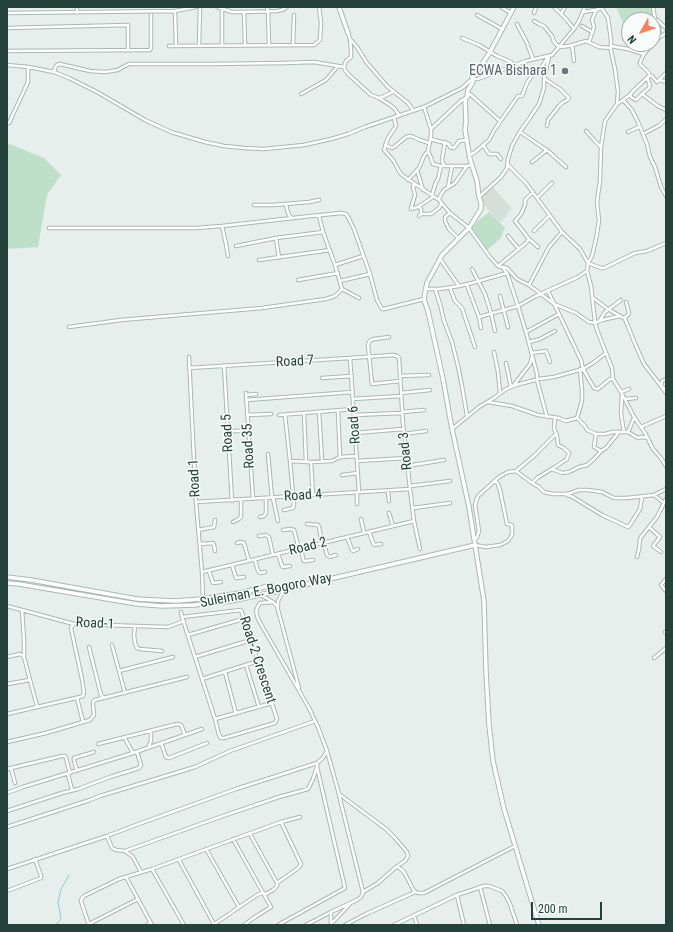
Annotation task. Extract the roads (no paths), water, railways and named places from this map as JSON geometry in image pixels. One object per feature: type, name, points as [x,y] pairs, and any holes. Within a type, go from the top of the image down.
[{"type":"main road","points":[[339,7],[348,33]]},
{"type":"main road","points":[[514,7],[490,52],[472,79],[467,97],[465,99],[465,130],[469,155],[477,181],[481,209],[470,228],[440,258],[427,283],[424,299],[443,379],[469,507],[484,601],[486,672],[489,725],[493,760],[504,809],[539,925]]},
{"type":"main road","name":"Suleiman E. Bogoro Way","points":[[7,583],[149,606],[194,605],[231,601],[261,595],[475,545]]},
{"type":"main road","name":"Suleiman E. Bogoro Way","points":[[7,577],[32,580],[137,599],[175,601],[203,599],[240,593],[272,585],[274,592]]},
{"type":"street","points":[[77,7],[77,13]]},
{"type":"street","points":[[7,13],[175,11],[196,7]]},
{"type":"street","points":[[199,46],[200,7]]},
{"type":"street","points":[[217,7],[232,12],[277,11],[287,7]]},
{"type":"street","points":[[267,7],[269,45]]},
{"type":"street","points":[[169,46],[314,45],[320,40],[321,23],[319,7]]},
{"type":"street","points":[[501,7],[511,13]]},
{"type":"street","points":[[534,13],[536,7]]},
{"type":"street","points":[[554,7],[574,29]]},
{"type":"street","points":[[561,14],[564,7]]},
{"type":"street","points":[[469,155],[474,153],[489,140],[489,137],[518,96],[522,96],[527,83],[533,74],[541,68],[549,56],[560,47],[574,29],[585,7]]},
{"type":"street","points":[[583,12],[596,10],[602,7],[608,18],[618,92],[617,104]]},
{"type":"street","points":[[222,8],[222,46]]},
{"type":"street","points":[[589,42],[594,27],[591,22],[596,10]]},
{"type":"street","points":[[175,11],[176,46]]},
{"type":"street","points":[[244,12],[245,45]]},
{"type":"street","points":[[7,51],[151,49],[152,15]]},
{"type":"street","points":[[293,45],[294,15]]},
{"type":"street","points":[[477,15],[502,29]]},
{"type":"street","points":[[534,21],[544,26],[552,36],[555,43],[560,47],[586,41],[599,47],[611,47],[644,54],[640,63],[649,75],[652,76],[656,82],[660,80],[666,82]]},
{"type":"street","points":[[517,24],[533,59]]},
{"type":"street","points":[[7,28],[128,25],[128,50]]},
{"type":"street","points":[[582,26],[592,32]]},
{"type":"street","points":[[348,33],[350,39],[351,57],[346,61],[344,67],[348,74],[370,95],[379,98],[394,108],[399,115]]},
{"type":"street","points":[[462,38],[479,45],[514,65]]},
{"type":"street","points":[[350,39],[367,63],[388,87],[408,103],[413,110]]},
{"type":"street","points":[[572,45],[574,61]]},
{"type":"street","points":[[7,65],[54,72],[69,78],[83,84],[160,128],[187,137],[224,146],[264,149],[304,145],[331,139],[424,106],[462,88],[472,79],[478,79],[514,65],[549,56]]},
{"type":"street","points":[[479,197],[501,177],[507,168],[512,146],[538,104],[544,88],[544,78],[549,56]]},
{"type":"street","points":[[54,72],[57,65],[60,64],[90,71],[105,72],[118,70],[129,64],[314,62],[344,67]]},
{"type":"street","points":[[301,94],[326,80],[338,66]]},
{"type":"street","points":[[9,123],[28,82],[28,67]]},
{"type":"street","points":[[660,80],[666,73]]},
{"type":"street","points":[[649,75],[630,95],[617,104],[605,121],[601,147],[600,181],[597,202],[599,221],[592,256],[588,263],[587,271],[591,286],[595,324],[612,368],[613,379],[653,449],[666,466]]},
{"type":"street","points":[[544,78],[560,88],[569,98],[558,106],[548,120],[547,126]]},
{"type":"street","points":[[630,95],[636,100],[649,88],[650,85],[647,78]]},
{"type":"street","points":[[379,98],[393,92]]},
{"type":"street","points":[[431,129],[470,94],[500,121]]},
{"type":"street","points":[[642,94],[651,102],[666,110]]},
{"type":"street","points":[[623,100],[632,110],[643,134],[661,188],[666,196]]},
{"type":"street","points":[[408,180],[417,170],[428,151],[431,129],[424,106]]},
{"type":"street","points":[[394,117],[396,126],[388,138],[384,150],[393,160],[402,175],[439,200]]},
{"type":"street","points":[[643,134],[660,125],[666,119]]},
{"type":"street","points":[[628,132],[639,126]]},
{"type":"street","points":[[586,131],[601,147]]},
{"type":"street","points":[[520,132],[547,150],[566,168]]},
{"type":"street","points":[[385,145],[392,148],[406,137],[410,136],[420,140],[445,142],[449,144],[450,147],[454,148],[459,140],[467,140]]},
{"type":"street","points":[[434,198],[432,195],[442,166],[445,142]]},
{"type":"street","points":[[483,145],[489,154],[497,154],[501,159]]},
{"type":"street","points":[[532,162],[547,150]]},
{"type":"street","points":[[428,151],[433,164],[442,166],[467,166],[472,164]]},
{"type":"street","points":[[508,165],[526,183],[562,232],[580,249],[588,263],[604,268],[635,253],[647,251],[666,243]]},
{"type":"street","points":[[448,187],[452,166]]},
{"type":"street","points":[[467,166],[455,183],[444,190],[439,200],[450,213],[470,228],[498,266],[507,268],[517,279],[529,285],[554,304],[576,313],[589,322],[595,324],[607,318],[620,316]]},
{"type":"street","points":[[417,170],[423,190]]},
{"type":"street","points":[[537,198],[552,183]]},
{"type":"street","points":[[414,184],[412,187],[415,196],[411,209],[440,196]]},
{"type":"street","points":[[533,192],[525,200],[525,205],[521,214],[515,221],[529,239],[538,247]]},
{"type":"street","points":[[254,205],[286,204],[319,200]]},
{"type":"street","points":[[286,204],[291,218]]},
{"type":"street","points":[[419,206],[421,209],[420,215],[431,214],[439,208],[441,204]]},
{"type":"street","points":[[49,228],[196,228],[341,213],[346,214],[354,230],[370,274],[377,300],[381,307],[384,310],[424,299]]},
{"type":"street","points":[[450,213],[445,217],[445,221],[448,230],[458,239]]},
{"type":"street","points":[[534,231],[550,215]]},
{"type":"street","points":[[319,216],[342,289],[359,298]]},
{"type":"street","points":[[222,226],[228,256]]},
{"type":"street","points":[[236,246],[276,238],[323,232]]},
{"type":"street","points":[[529,285],[549,246],[562,232]]},
{"type":"street","points":[[508,236],[519,249]]},
{"type":"street","points":[[276,238],[279,258]]},
{"type":"street","points":[[498,266],[529,239]]},
{"type":"street","points":[[259,260],[330,250]]},
{"type":"street","points":[[335,265],[363,256]]},
{"type":"street","points":[[440,258],[459,286]]},
{"type":"street","points":[[536,259],[541,262]]},
{"type":"street","points":[[502,267],[507,273],[526,332],[547,417]]},
{"type":"street","points":[[472,268],[485,294],[495,331]]},
{"type":"street","points":[[479,317],[518,306],[578,277],[587,271]]},
{"type":"street","points":[[298,280],[338,273]]},
{"type":"street","points":[[426,289],[450,288],[466,285],[507,273]]},
{"type":"street","points":[[340,281],[370,274]]},
{"type":"street","points":[[466,285],[479,317],[481,328]]},
{"type":"street","points":[[450,288],[455,301],[462,308],[475,347]]},
{"type":"street","points":[[69,327],[121,320],[262,308],[326,299],[335,296],[342,289]]},
{"type":"street","points":[[435,289],[444,322],[452,342],[467,417]]},
{"type":"street","points":[[548,291],[581,360],[582,401],[577,418]]},
{"type":"street","points":[[500,296],[508,327]]},
{"type":"street","points":[[592,298],[624,318],[644,364],[666,393]]},
{"type":"street","points":[[599,322],[602,315],[608,309],[621,300]]},
{"type":"street","points":[[624,318],[629,313],[626,302]]},
{"type":"street","points":[[526,332],[559,314]]},
{"type":"street","points":[[529,342],[540,339],[556,331]]},
{"type":"street","points":[[389,338],[371,340],[368,343],[372,384],[400,381]]},
{"type":"street","points":[[532,355],[546,351],[550,362]]},
{"type":"street","points":[[494,352],[500,393]]},
{"type":"street","points":[[452,429],[479,407],[512,386],[581,369],[593,363],[606,353]]},
{"type":"street","name":"Road 7","points":[[189,368],[395,355],[399,358]]},
{"type":"street","points":[[512,386],[530,364],[532,355]]},
{"type":"street","name":"Road 1","points":[[189,357],[196,502],[203,599]]},
{"type":"street","name":"Road 6","points":[[350,358],[358,473],[357,504]]},
{"type":"street","name":"Road 3","points":[[399,358],[406,458],[414,521],[420,549]]},
{"type":"street","points":[[506,364],[512,386]]},
{"type":"street","name":"Road 5","points":[[224,365],[232,501]]},
{"type":"street","points":[[581,369],[596,389],[610,379],[613,379]]},
{"type":"street","points":[[400,376],[429,375]]},
{"type":"street","points":[[322,378],[352,376]]},
{"type":"street","points":[[661,386],[662,381],[666,379]]},
{"type":"street","points":[[661,386],[666,389]]},
{"type":"street","points":[[622,393],[629,389]]},
{"type":"street","points":[[353,399],[430,390]]},
{"type":"street","points":[[246,400],[353,392]]},
{"type":"street","points":[[622,393],[621,414],[624,432]]},
{"type":"street","name":"Road 35","points":[[253,499],[246,394],[256,394]]},
{"type":"street","points":[[625,398],[636,398]]},
{"type":"street","points":[[488,402],[512,406],[538,415],[566,421],[577,418]]},
{"type":"street","points":[[279,415],[354,409]]},
{"type":"street","points":[[354,415],[424,410]]},
{"type":"street","points":[[338,411],[340,457]]},
{"type":"street","points":[[319,412],[322,461]]},
{"type":"street","points":[[247,416],[271,414]]},
{"type":"street","points":[[304,414],[306,462]]},
{"type":"street","points":[[284,510],[294,507],[285,415]]},
{"type":"street","points":[[641,427],[666,416]]},
{"type":"street","points":[[628,432],[634,417]]},
{"type":"street","points":[[532,483],[537,478],[568,459],[569,454],[558,445],[554,428],[555,418]]},
{"type":"street","points":[[577,418],[587,430],[596,434],[628,432],[638,438],[648,438]]},
{"type":"street","points":[[355,433],[403,429]]},
{"type":"street","points":[[228,431],[248,431]]},
{"type":"street","points":[[404,434],[426,431]]},
{"type":"street","points":[[552,469],[562,473],[587,465],[606,448],[619,432]]},
{"type":"street","points":[[516,472],[556,434]]},
{"type":"street","points":[[596,434],[594,447],[601,451]]},
{"type":"street","points":[[268,454],[272,498],[278,521]]},
{"type":"street","points":[[290,461],[311,462],[336,460],[340,457],[357,456]]},
{"type":"street","points":[[357,461],[406,458]]},
{"type":"street","points":[[407,466],[444,460]]},
{"type":"street","points":[[311,462],[313,495]]},
{"type":"street","points":[[474,540],[479,531],[475,505],[478,496],[499,477],[508,472],[516,472],[545,492],[567,494],[579,490],[588,490],[602,492],[614,498],[627,498],[654,495],[666,489]]},
{"type":"street","points":[[342,475],[358,473]]},
{"type":"street","name":"Road 4","points":[[196,502],[388,491],[450,481]]},
{"type":"street","points":[[475,545],[486,547],[500,545],[508,541],[512,535],[512,525],[507,524],[500,490],[495,481]]},
{"type":"street","points":[[388,491],[389,501]]},
{"type":"street","points":[[567,494],[602,515],[628,528],[640,509],[642,497]]},
{"type":"street","points":[[654,495],[664,503]]},
{"type":"street","points":[[260,517],[264,516],[266,513],[266,498]]},
{"type":"street","points":[[637,557],[640,540],[657,517],[666,499]]},
{"type":"street","points":[[233,522],[240,518],[241,500]]},
{"type":"street","points":[[413,508],[450,503]]},
{"type":"street","points":[[389,514],[393,526]]},
{"type":"street","points":[[360,519],[364,533]]},
{"type":"street","points":[[198,530],[214,527],[215,520]]},
{"type":"street","name":"Road 2","points":[[202,572],[414,521]]},
{"type":"street","points":[[307,524],[318,525],[327,555],[336,555]]},
{"type":"street","points":[[649,527],[660,537],[653,546],[661,552]]},
{"type":"street","points":[[283,530],[294,530],[303,559],[306,561],[313,560]]},
{"type":"street","points":[[369,532],[373,544],[381,544]]},
{"type":"street","points":[[259,536],[266,535],[269,537],[273,555]]},
{"type":"street","points":[[347,537],[352,550],[358,550]]},
{"type":"street","points":[[237,543],[244,542],[249,561]]},
{"type":"street","points":[[200,544],[213,543],[215,551]]},
{"type":"street","points":[[278,554],[283,567],[290,566]]},
{"type":"street","points":[[255,560],[258,571],[265,572]]},
{"type":"street","points":[[232,565],[236,578],[244,577]]},
{"type":"street","points":[[209,571],[213,583],[221,582]]},
{"type":"street","points":[[666,580],[661,585],[666,591]]},
{"type":"street","points":[[284,590],[278,601],[278,606],[300,693]]},
{"type":"street","points":[[261,595],[278,606]]},
{"type":"street","points":[[273,602],[260,603],[256,611],[258,619],[315,721],[327,751],[363,892]]},
{"type":"street","name":"Road-1","points":[[7,606],[74,624],[168,627],[184,621]]},
{"type":"street","points":[[22,610],[24,656],[37,706]]},
{"type":"street","name":"Road-2 Crescent","points":[[182,617],[239,610],[242,612],[277,721],[275,723],[221,738],[215,719]]},
{"type":"street","points":[[181,612],[215,719],[272,703]]},
{"type":"street","points":[[188,634],[243,619]]},
{"type":"street","points":[[7,714],[83,696],[84,693],[71,628],[74,624]]},
{"type":"street","points":[[135,626],[134,635],[137,648],[162,651]]},
{"type":"street","points":[[195,657],[251,640]]},
{"type":"street","points":[[112,645],[125,693]]},
{"type":"street","points":[[89,647],[101,695],[104,698]]},
{"type":"street","points":[[654,658],[666,648]]},
{"type":"street","points":[[7,657],[17,654],[24,656]]},
{"type":"street","points":[[119,671],[172,657]]},
{"type":"street","points":[[202,679],[258,661]]},
{"type":"street","points":[[246,665],[260,707]]},
{"type":"street","points":[[225,672],[236,714]]},
{"type":"street","points":[[7,742],[46,733],[90,720],[94,715],[93,702],[95,700],[187,677]]},
{"type":"street","points":[[7,684],[30,680]]},
{"type":"street","points":[[77,698],[83,722]]},
{"type":"street","points":[[7,827],[100,796],[195,767],[230,751],[315,721]]},
{"type":"street","points":[[98,744],[179,724],[182,726],[185,735]]},
{"type":"street","points":[[7,793],[137,752],[202,729]]},
{"type":"street","points":[[148,748],[151,741],[151,731]]},
{"type":"street","points":[[124,737],[133,753]]},
{"type":"street","points":[[161,743],[166,757],[169,758],[207,743]]},
{"type":"street","points":[[107,836],[112,848],[125,851],[279,797],[308,789],[317,765],[327,751]]},
{"type":"street","points":[[77,771],[74,758],[94,752]]},
{"type":"street","points":[[7,810],[139,768],[142,765],[137,752]]},
{"type":"street","points":[[7,769],[65,756],[72,790]]},
{"type":"street","points":[[7,869],[107,836],[236,789],[317,765]]},
{"type":"street","points":[[278,925],[345,888],[317,765]]},
{"type":"street","points":[[11,768],[15,782]]},
{"type":"street","points":[[306,925],[352,903],[361,897],[363,892],[378,883],[396,867],[406,861],[408,856],[404,848],[386,829],[339,794]]},
{"type":"street","points":[[138,898],[89,924],[81,901],[84,896],[119,879],[152,869],[281,822],[300,817]]},
{"type":"street","points":[[178,859],[214,924],[257,895],[262,893],[266,894],[273,890],[277,886],[277,883],[297,870],[301,864],[281,822]]},
{"type":"street","points":[[250,834],[277,883]]},
{"type":"street","points":[[233,839],[271,907],[244,925]]},
{"type":"street","points":[[345,925],[416,892],[424,893],[515,846]]},
{"type":"street","points":[[206,849],[239,907]]},
{"type":"street","points":[[125,851],[133,858],[142,872]]},
{"type":"street","points":[[7,892],[41,878],[35,859]]},
{"type":"street","points":[[396,867],[401,868],[416,892]]},
{"type":"street","points":[[152,869],[184,925]]},
{"type":"street","points":[[126,877],[151,924],[146,925]]},
{"type":"street","points":[[394,925],[457,895],[480,887],[489,886],[502,891],[506,896],[516,925]]},
{"type":"street","points":[[480,887],[490,925]]},
{"type":"street","points":[[457,895],[464,925]]},
{"type":"street","points":[[331,924],[352,903]]},
{"type":"street","points":[[331,912],[331,924]]},
{"type":"street","points":[[414,916],[417,925]]},
{"type":"waterway","points":[[54,925],[59,922],[61,918],[58,902],[61,889],[69,875]]},
{"type":"place","name":"ECWA Bishara 1","points":[[565,71]]}]
